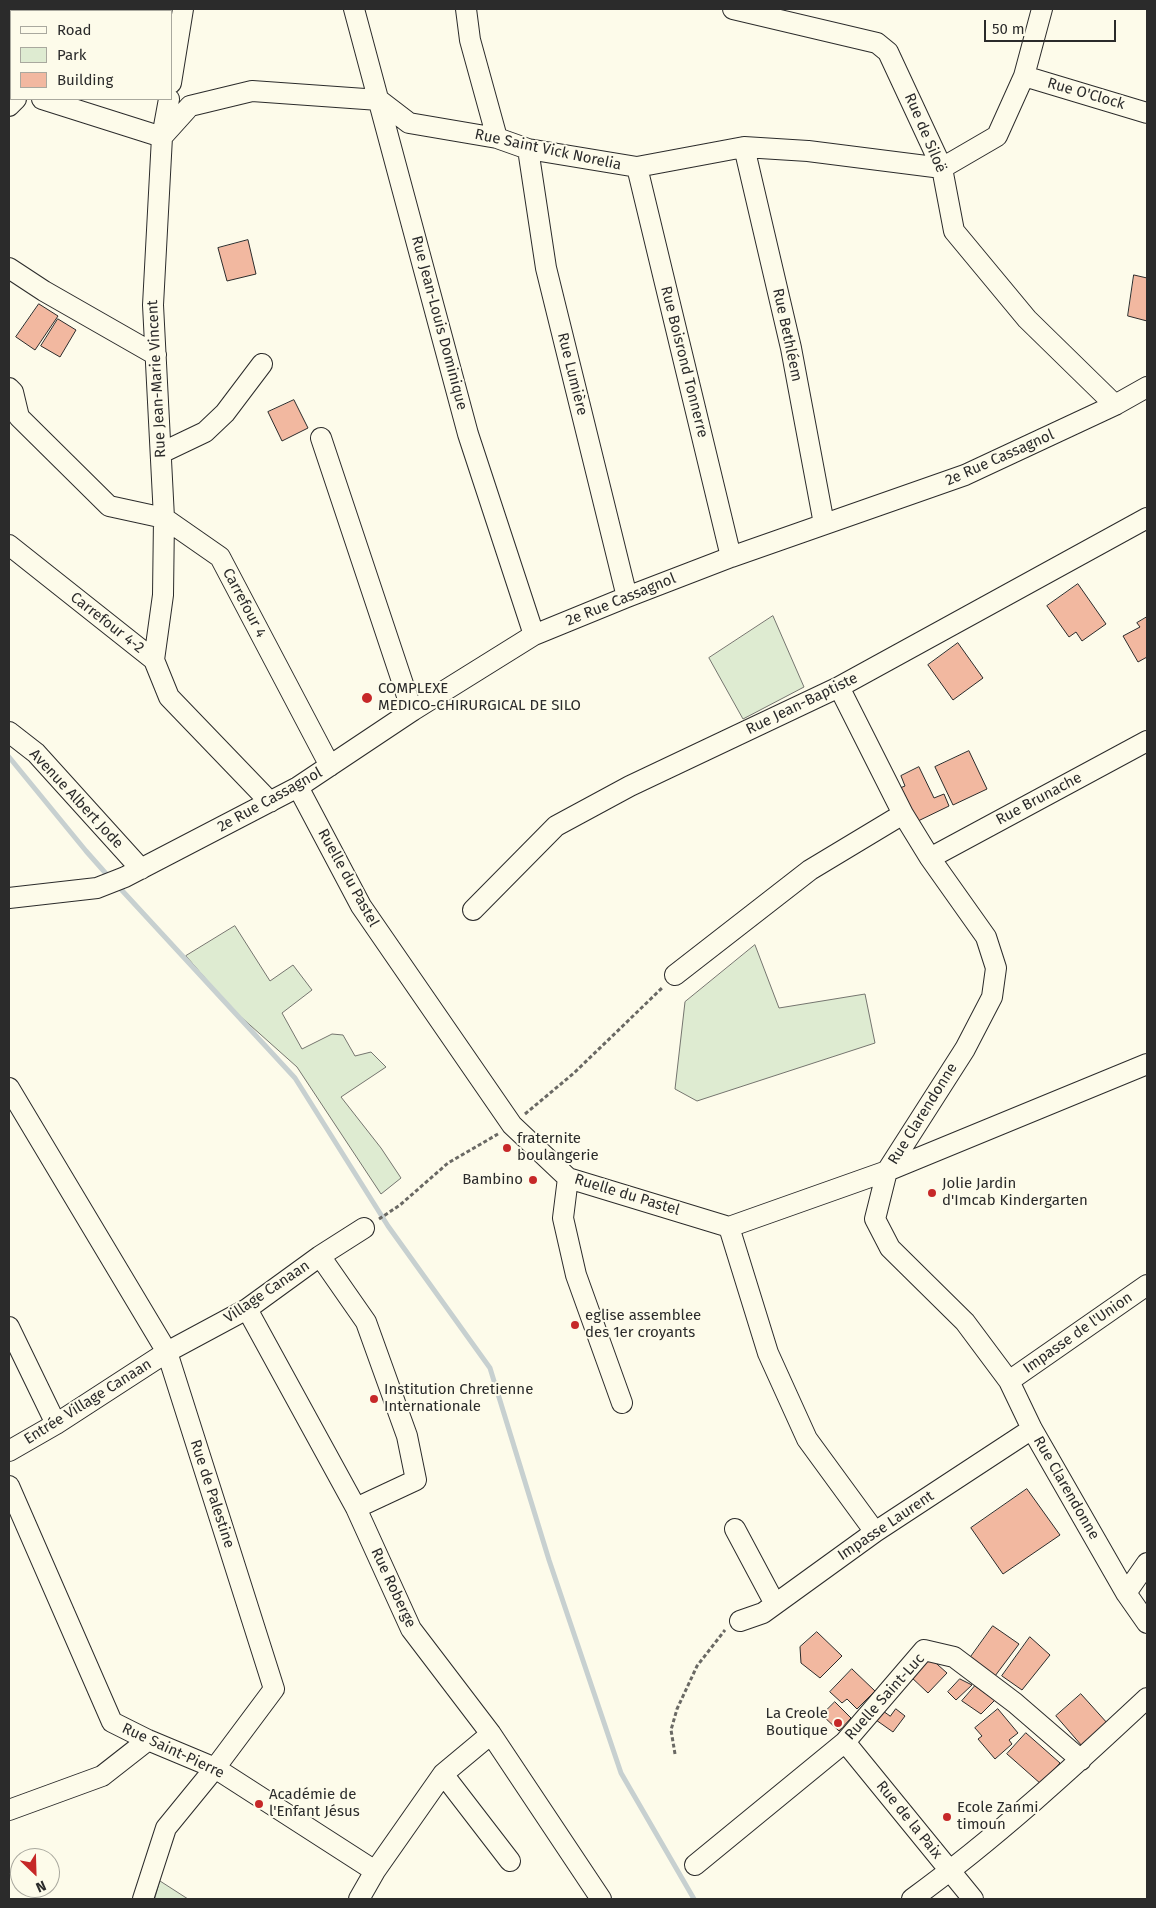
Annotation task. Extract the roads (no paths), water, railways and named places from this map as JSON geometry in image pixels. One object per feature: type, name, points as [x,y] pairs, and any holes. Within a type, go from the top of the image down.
[{"type":"street","points":[[172,77],[183,9]]},
{"type":"street","name":"Rue Jean-Louis Dominique","points":[[354,9],[468,434],[534,635]]},
{"type":"street","points":[[466,9],[470,40],[497,138]]},
{"type":"street","name":"Rue de Siloë","points":[[734,9],[877,43],[888,52],[942,168],[954,231],[1026,320],[1115,405]]},
{"type":"street","points":[[942,168],[996,136],[1024,76],[1042,9]]},
{"type":"street","name":"Rue O'Clock","points":[[1024,76],[1147,113]]},
{"type":"street","points":[[45,100],[162,137],[190,106],[252,91],[379,100]]},
{"type":"street","name":"Rue Jean-Marie Vincent","points":[[154,660],[164,595],[164,518],[153,305],[162,137],[169,100]]},
{"type":"street","name":"Rue Saint Vick Norelia","points":[[379,100],[409,123],[497,138],[528,149],[636,167],[744,147],[808,151],[942,168]]},
{"type":"street","name":"Rue Bethléem","points":[[744,147],[791,348],[824,524]]},
{"type":"street","name":"Rue Lumière","points":[[528,149],[546,268],[627,596]]},
{"type":"street","name":"Rue Boisrond Tonnerre","points":[[636,167],[731,558]]},
{"type":"street","points":[[9,268],[44,292],[156,355]]},
{"type":"street","points":[[161,453],[205,432],[226,413],[262,364]]},
{"type":"street","name":"2e Rue Cassagnol","points":[[9,898],[97,888],[133,873],[298,787],[412,710],[534,635],[627,596],[965,475],[1115,405],[1147,387]]},
{"type":"street","name":"Carrefour 4","points":[[9,388],[13,392],[19,417],[109,506],[164,518],[220,557],[330,766]]},
{"type":"street","points":[[321,438],[412,710]]},
{"type":"street","name":"Rue Jean-Baptiste","points":[[472,910],[556,826],[630,786],[839,687],[1147,518]]},
{"type":"street","name":"Carrefour 4-2","points":[[9,545],[154,660],[169,697],[270,802]]},
{"type":"street","name":"Rue Clarendonne","points":[[839,687],[903,814],[930,858],[986,937],[996,968],[992,997],[965,1049],[887,1171],[875,1219],[890,1248],[965,1322],[1009,1381],[1032,1429],[1126,1594],[1147,1623]]},
{"type":"street","name":"Avenue Albert Jode","points":[[9,732],[36,753],[133,873]]},
{"type":"street","name":"Rue Brunache","points":[[930,858],[1147,741]]},
{"type":"street","name":"Ruelle du Pastel","points":[[298,787],[361,906],[512,1125],[568,1178],[729,1227]]},
{"type":"street","points":[[675,975],[810,870],[903,814]]},
{"type":"street","points":[[875,1532],[807,1439],[768,1353],[729,1227],[887,1171],[1147,1064]]},
{"type":"street","name":"Rue de Palestine","points":[[9,1088],[167,1352],[274,1688],[215,1768],[166,1828],[143,1899]]},
{"type":"street","points":[[568,1178],[563,1218],[576,1275],[622,1403]]},
{"type":"street","name":"Village Canaan","points":[[167,1352],[248,1309],[320,1256],[364,1228]]},
{"type":"street","points":[[320,1256],[366,1322],[407,1436],[416,1480],[356,1508]]},
{"type":"street","name":"Impasse de l'Union","points":[[1009,1381],[1147,1285]]},
{"type":"street","name":"Rue Roberge","points":[[248,1309],[356,1508],[411,1629],[491,1734],[601,1899]]},
{"type":"street","points":[[9,1327],[56,1424]]},
{"type":"street","name":"Entrée Village Canaan","points":[[9,1451],[56,1424],[167,1352]]},
{"type":"street","name":"Impasse Laurent","points":[[740,1621],[763,1613],[875,1532],[1032,1429]]},
{"type":"street","name":"Rue Saint-Pierre","points":[[9,1486],[112,1722],[148,1740],[215,1768],[375,1871]]},
{"type":"street","points":[[735,1530],[775,1604]]},
{"type":"street","points":[[1126,1594],[1147,1563]]},
{"type":"street","name":"Ruelle Saint-Luc","points":[[695,1865],[845,1742],[924,1650],[954,1657],[1015,1703],[1081,1760]]},
{"type":"street","points":[[912,1899],[950,1871],[1081,1760],[1147,1698]]},
{"type":"street","points":[[359,1899],[375,1871],[443,1774],[491,1734]]},
{"type":"street","points":[[9,1810],[102,1776],[148,1740]]},
{"type":"street","name":"Rue de la Paix","points":[[845,1742],[973,1899]]},
{"type":"street","points":[[443,1774],[510,1861]]},
{"type":"waterway","points":[[9,757],[109,877]]},
{"type":"waterway","points":[[117,885],[295,1078],[388,1226],[490,1368],[549,1560],[621,1773],[694,1899]]},
{"type":"place","name":"COMPLEXE MEDICO-CHIRURGICAL DE SILO","points":[[367,698]]},
{"type":"place","name":"fraternite boulangerie","points":[[507,1148]]},
{"type":"place","name":"Bambino","points":[[533,1180]]},
{"type":"place","name":"Jolie Jardin d'Imcab Kindergarten","points":[[932,1193]]},
{"type":"place","name":"eglise assemblee des 1er croyants","points":[[575,1325]]},
{"type":"place","name":"Institution Chretienne Internationale","points":[[374,1399]]},
{"type":"place","name":"La Creole Boutique","points":[[838,1723]]},
{"type":"place","name":"Académie de l'Enfant Jésus","points":[[259,1804]]},
{"type":"place","name":"Ecole Zanmi timoun","points":[[947,1817]]}]
